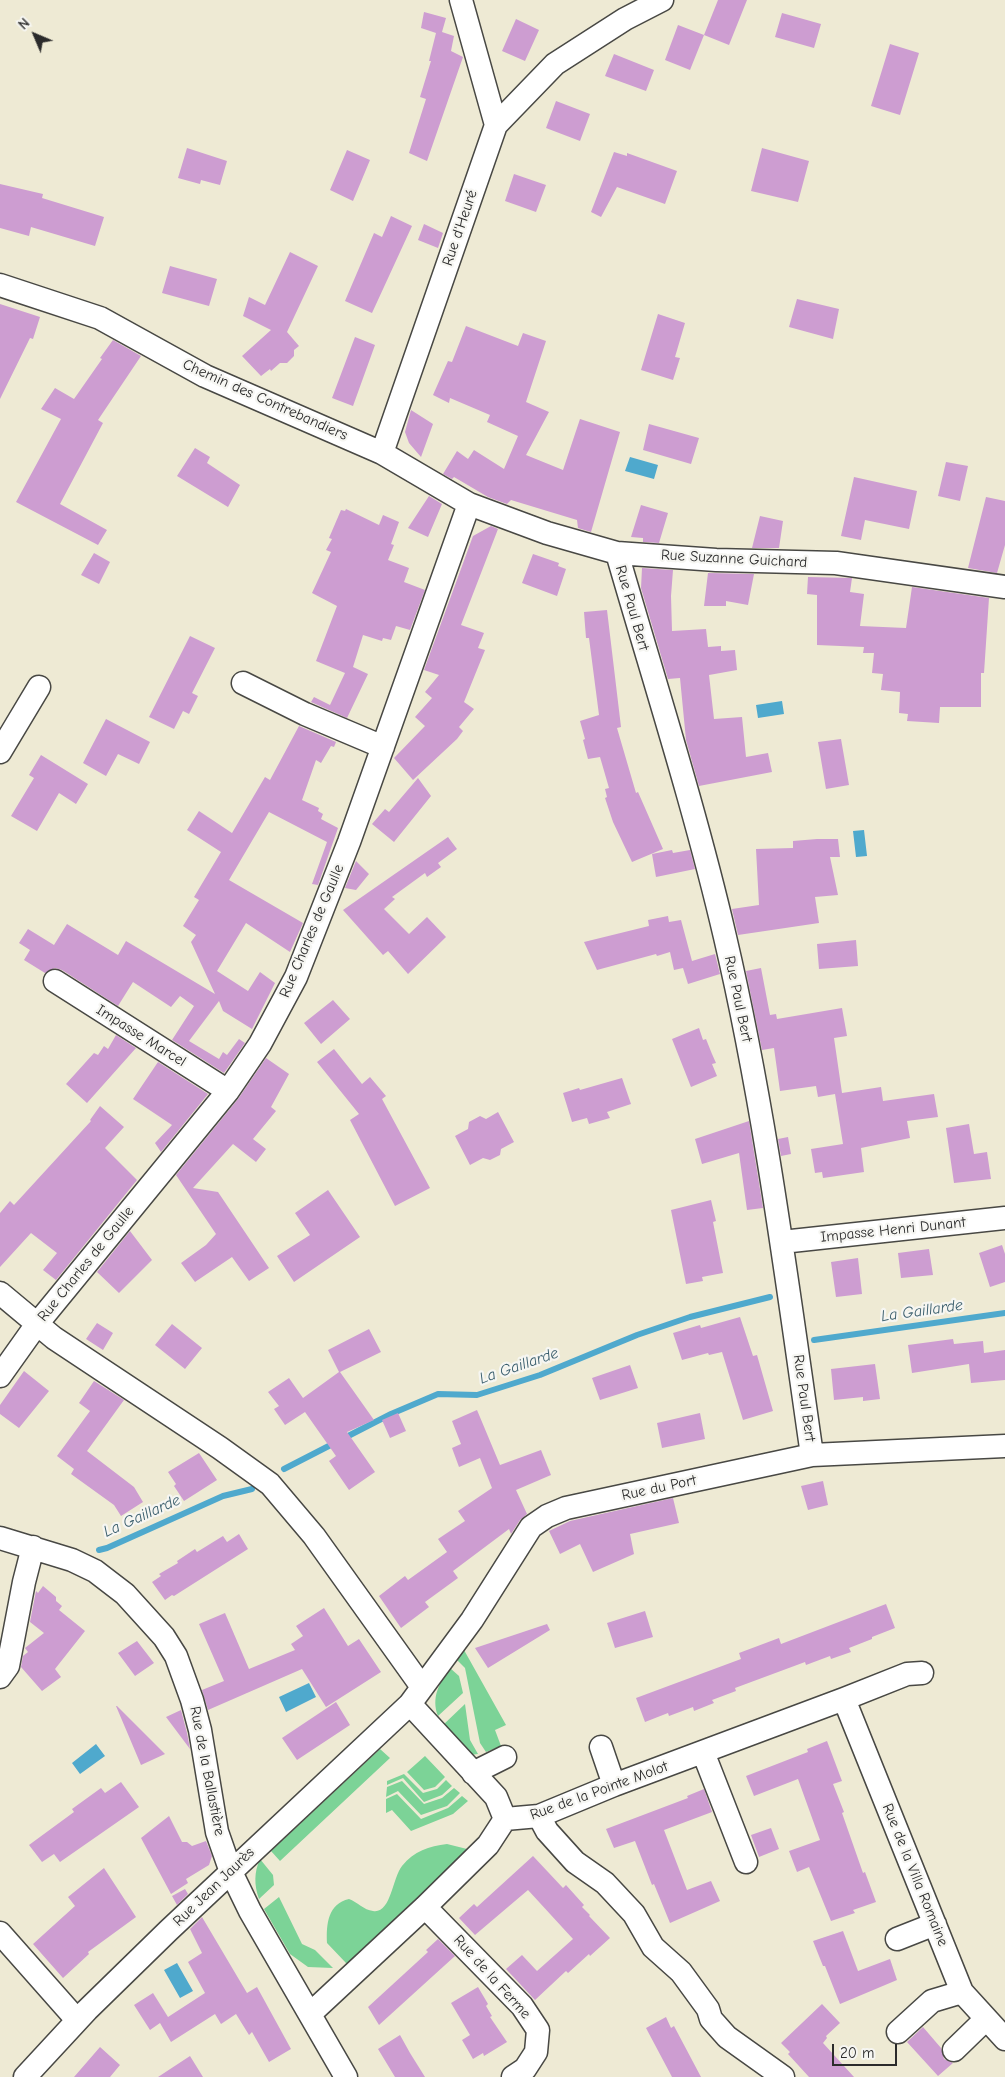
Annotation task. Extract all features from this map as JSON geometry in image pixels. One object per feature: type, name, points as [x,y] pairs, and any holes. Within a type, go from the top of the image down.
[{"type":"street","points":[[461,0],[496,125]]},
{"type":"street","points":[[496,125],[555,64],[625,19],[662,0]]},
{"type":"street","name":"Rue d'Heuré","points":[[382,452],[496,125]]},
{"type":"street","name":"Chemin des Contrebandiers","points":[[0,285],[100,318],[205,376],[382,452],[469,504]]},
{"type":"street","name":"Rue Suzanne Guichard","points":[[469,504],[547,532],[616,553],[716,560],[836,563],[1005,587]]},
{"type":"street","name":"Rue Charles de Gaulle","points":[[0,1376],[37,1324],[228,1091],[260,1044],[296,977],[349,842],[469,504]]},
{"type":"street","name":"Rue Paul Bert","points":[[616,553],[690,806],[725,937],[764,1129],[812,1455]]},
{"type":"street","points":[[243,683],[305,714],[383,747]]},
{"type":"street","points":[[0,752],[39,687]]},
{"type":"street","name":"Impasse Marcel","points":[[54,981],[228,1091]]},
{"type":"street","name":"Impasse Henri Dunant","points":[[782,1242],[1005,1218]]},
{"type":"street","points":[[0,1293],[37,1324],[119,1383],[220,1448],[270,1484],[314,1536],[416,1696],[474,1772],[496,1797],[505,1819],[488,1845],[425,1907],[310,2014]]},
{"type":"street","name":"Rue du Port","points":[[416,1696],[472,1620],[531,1527],[547,1516],[566,1508],[812,1455],[1005,1446]]},
{"type":"street","name":"Rue de la Ballastière","points":[[0,1538],[72,1560],[95,1571],[140,1610],[164,1638],[176,1656],[192,1700],[200,1730],[217,1832],[231,1872],[250,1911],[346,2077]]},
{"type":"street","points":[[0,1677],[8,1666],[24,1582],[33,1547]]},
{"type":"street","name":"Rue de la Pointe Molot","points":[[505,1819],[539,1816],[614,1785],[907,1674],[922,1673]]},
{"type":"street","name":"Rue Jean Jaurès","points":[[25,2077],[78,2020],[176,1923],[416,1696]]},
{"type":"street","name":"Rue de la Villa Romaine","points":[[844,1699],[962,1992],[1005,2039]]},
{"type":"street","points":[[601,1747],[614,1785]]},
{"type":"street","points":[[703,1752],[746,1862]]},
{"type":"street","points":[[474,1772],[505,1757]]},
{"type":"street","points":[[539,1816],[547,1831],[575,1862],[605,1883],[634,1914],[653,1947],[680,1972],[708,2009],[711,2019],[727,2037],[783,2077]]},
{"type":"street","name":"Rue de la Ferme","points":[[425,1907],[522,2006],[538,2030],[536,2052],[525,2069],[513,2077]]},
{"type":"street","points":[[897,1939],[935,1924]]},
{"type":"street","points":[[0,1933],[78,2020]]},
{"type":"street","points":[[898,2032],[932,2001],[962,1992]]},
{"type":"street","points":[[954,2050],[986,2019]]},
{"type":"green space","points":[[464,1650],[506,1725],[495,1730],[501,1746],[486,1752],[480,1743],[465,1668],[457,1660]]},
{"type":"green space","points":[[450,1668],[459,1676],[463,1693],[438,1716],[435,1703],[437,1691],[442,1679]]},
{"type":"green space","points":[[465,1704],[470,1740],[478,1754],[470,1755],[443,1725]]},
{"type":"green space","points":[[380,1749],[390,1758],[280,1861],[271,1851]]},
{"type":"green space","points":[[425,1756],[445,1777],[435,1787],[424,1790],[407,1772]]},
{"type":"green space","points":[[404,1774],[423,1793],[437,1789],[446,1780],[452,1786],[442,1795],[424,1802],[403,1778],[387,1785],[387,1781]]},
{"type":"green space","points":[[402,1781],[424,1804],[442,1798],[454,1788],[460,1793],[447,1806],[421,1815],[398,1791],[386,1797],[387,1787]]},
{"type":"green space","points":[[397,1794],[421,1819],[448,1808],[462,1796],[468,1801],[453,1814],[411,1831],[392,1810],[386,1813],[386,1799]]},
{"type":"green space","points":[[447,1844],[471,1850],[350,1963],[346,1963],[327,1943],[328,1922],[337,1905],[349,1899],[367,1909],[379,1910],[387,1902],[399,1872],[407,1861],[422,1850]]},
{"type":"green space","points":[[260,1859],[273,1875],[274,1885],[259,1899],[255,1879]]},
{"type":"green space","points":[[279,1897],[302,1944],[315,1950],[333,1968],[308,1967],[290,1954],[264,1909]]},
{"type":"water","points":[[630,457],[658,465],[654,479],[625,471]]},
{"type":"water","points":[[782,701],[784,714],[758,718],[756,705]]},
{"type":"water","points":[[864,830],[867,856],[856,857],[853,831]]},
{"type":"water","points":[[309,1683],[316,1697],[286,1712],[279,1697]]},
{"type":"water","points":[[96,1744],[105,1756],[80,1774],[72,1763]]},
{"type":"water","points":[[177,1963],[193,1991],[180,1998],[164,1970]]},
{"type":"building","points":[[718,0],[747,0],[729,45],[704,35]]},
{"type":"building","points":[[424,12],[446,18],[442,32],[454,36],[451,51],[463,57],[427,161],[409,153],[426,99],[420,97],[431,61],[429,61],[436,33],[421,28]]},
{"type":"building","points":[[782,13],[821,24],[814,48],[775,37]]},
{"type":"building","points":[[516,19],[539,30],[525,61],[502,51]]},
{"type":"building","points":[[678,25],[704,35],[690,70],[665,60]]},
{"type":"building","points":[[890,44],[919,53],[900,115],[871,106]]},
{"type":"building","points":[[614,54],[654,70],[646,91],[605,76]]},
{"type":"building","points":[[556,101],[590,114],[580,141],[546,128]]},
{"type":"building","points":[[187,148],[227,161],[220,185],[201,180],[200,184],[178,178]]},
{"type":"building","points":[[762,148],[809,161],[798,202],[751,191]]},
{"type":"building","points":[[347,150],[370,160],[353,201],[330,190]]},
{"type":"building","points":[[614,152],[627,156],[627,153],[677,171],[665,204],[617,187],[601,217],[591,212]]},
{"type":"building","points":[[514,174],[546,185],[536,212],[505,201]]},
{"type":"building","points":[[0,184],[43,194],[42,198],[104,217],[95,246],[31,227],[29,236],[0,228]]},
{"type":"building","points":[[391,216],[412,226],[372,313],[345,301],[374,233],[382,237]]},
{"type":"building","points":[[424,224],[443,233],[438,248],[418,240]]},
{"type":"building","points":[[290,252],[318,266],[287,332],[299,346],[294,350],[294,356],[287,363],[280,363],[271,371],[270,369],[261,376],[242,356],[271,330],[243,316],[249,297],[265,305]]},
{"type":"building","points":[[170,266],[217,279],[209,306],[162,293]]},
{"type":"building","points":[[797,299],[839,309],[833,339],[789,327]]},
{"type":"building","points":[[0,304],[40,317],[33,339],[30,338],[0,399]]},
{"type":"building","points":[[658,314],[685,323],[675,357],[680,358],[673,380],[641,370]]},
{"type":"building","points":[[466,326],[518,346],[523,333],[546,341],[526,402],[549,412],[526,455],[563,470],[580,419],[620,432],[591,532],[578,528],[577,520],[511,500],[507,504],[488,497],[454,477],[452,479],[443,474],[457,451],[468,459],[474,450],[504,469],[518,436],[487,422],[490,415],[450,398],[449,403],[433,395],[448,361],[452,362]]},
{"type":"building","points":[[355,337],[375,345],[353,406],[332,398]]},
{"type":"building","points":[[113,340],[141,356],[98,420],[103,423],[60,504],[107,530],[98,545],[16,502],[61,419],[41,409],[55,388],[74,399]]},
{"type":"building","points":[[411,410],[433,424],[421,457],[409,443],[405,432]]},
{"type":"building","points":[[649,424],[699,438],[691,464],[643,450]]},
{"type":"building","points":[[195,448],[210,457],[207,463],[240,485],[228,507],[177,476]]},
{"type":"building","points":[[946,462],[968,466],[960,501],[938,496]]},
{"type":"building","points":[[854,477],[917,491],[909,529],[865,520],[861,540],[841,536]]},
{"type":"building","points":[[429,496],[442,504],[428,537],[408,528]]},
{"type":"building","points":[[986,497],[1005,501],[1005,545],[997,573],[968,568]]},
{"type":"building","points":[[641,505],[668,513],[659,543],[643,542],[643,538],[631,537]]},
{"type":"building","points":[[346,509],[379,525],[383,515],[399,522],[391,544],[394,545],[388,560],[409,568],[404,582],[425,590],[410,630],[396,626],[391,640],[383,638],[382,641],[363,635],[353,667],[368,674],[347,718],[311,702],[314,697],[330,705],[345,673],[316,661],[337,606],[312,593],[331,552],[326,550],[332,539],[329,538],[341,510],[345,511]]},
{"type":"building","points":[[760,516],[783,521],[779,548],[752,548]]},
{"type":"building","points":[[491,526],[498,529],[461,625],[484,633],[478,648],[485,650],[464,702],[474,709],[459,727],[463,731],[457,739],[413,780],[394,758],[425,726],[415,717],[432,698],[425,692],[439,675],[424,670],[473,536]]},
{"type":"building","points":[[94,553],[110,562],[99,584],[81,575]]},
{"type":"building","points":[[533,554],[559,563],[558,566],[566,569],[557,596],[522,583]]},
{"type":"building","points":[[642,568],[673,570],[671,596],[672,631],[706,629],[708,647],[721,646],[721,651],[735,650],[737,670],[709,675],[714,719],[742,717],[746,757],[768,753],[772,772],[699,786],[686,740],[680,678],[668,679],[641,588]]},
{"type":"building","points":[[708,573],[754,574],[748,605],[726,601],[726,606],[704,606]]},
{"type":"building","points":[[808,577],[852,578],[850,592],[864,594],[860,626],[906,628],[912,587],[989,598],[984,673],[981,673],[981,707],[940,707],[939,723],[907,721],[908,714],[899,713],[900,692],[881,690],[883,674],[872,673],[874,653],[863,653],[864,647],[817,645],[817,595],[807,594]]},
{"type":"building","points":[[607,610],[621,727],[617,728],[636,793],[638,792],[663,849],[632,862],[613,822],[605,798],[607,797],[605,789],[609,788],[600,757],[588,759],[580,721],[599,715],[589,638],[586,638],[584,612]]},
{"type":"building","points":[[190,636],[215,648],[192,693],[198,696],[189,714],[183,711],[174,729],[149,717]]},
{"type":"building","points":[[106,719],[150,742],[139,764],[118,754],[106,776],[83,763]]},
{"type":"building","points":[[299,726],[336,742],[334,747],[331,746],[321,763],[316,760],[302,800],[319,808],[318,811],[323,814],[321,819],[338,828],[318,885],[312,884],[327,842],[269,812],[229,880],[303,923],[290,952],[246,923],[217,971],[248,991],[260,972],[275,983],[252,1029],[223,1011],[219,1001],[189,1041],[219,1059],[223,1052],[227,1055],[239,1039],[245,1043],[224,1073],[172,1040],[194,1006],[180,996],[171,1007],[133,982],[118,1006],[62,970],[55,968],[45,973],[24,960],[30,950],[19,943],[28,929],[54,945],[67,924],[118,955],[126,941],[215,994],[191,942],[196,935],[183,926],[199,900],[194,897],[221,852],[187,830],[199,811],[232,833],[265,777],[270,780]]},
{"type":"building","points":[[841,739],[849,785],[826,789],[818,742]]},
{"type":"building","points":[[41,755],[88,784],[76,804],[59,793],[37,831],[11,816],[34,778],[29,775]]},
{"type":"building","points":[[418,778],[431,796],[394,842],[372,824],[385,809],[389,812]]},
{"type":"building","points":[[448,837],[457,849],[438,863],[441,867],[427,877],[425,873],[392,897],[395,899],[384,909],[409,934],[427,917],[446,937],[408,974],[388,951],[383,955],[343,910]]},
{"type":"building","points":[[838,839],[840,857],[830,857],[838,895],[815,897],[819,923],[738,935],[732,909],[759,905],[756,849],[793,848],[793,841]]},
{"type":"building","points":[[672,850],[673,853],[690,850],[695,869],[656,877],[652,854]]},
{"type":"building","points":[[356,861],[369,874],[356,890],[345,888]]},
{"type":"building","points":[[668,916],[669,922],[681,920],[692,961],[715,954],[720,974],[688,984],[683,968],[674,970],[670,952],[597,970],[584,942],[649,926],[648,920]]},
{"type":"building","points":[[856,940],[858,966],[819,969],[817,944]]},
{"type":"building","points":[[761,968],[770,1015],[776,1014],[777,1019],[842,1008],[847,1036],[834,1038],[842,1093],[881,1087],[883,1101],[934,1094],[938,1117],[907,1121],[910,1138],[861,1148],[864,1172],[823,1178],[822,1172],[815,1173],[811,1149],[843,1144],[835,1094],[818,1097],[816,1086],[780,1091],[774,1048],[762,1050],[746,971]]},
{"type":"building","points":[[333,1000],[350,1019],[321,1044],[304,1023]]},
{"type":"building","points":[[699,1028],[703,1040],[706,1039],[716,1063],[712,1064],[717,1076],[691,1087],[672,1039]]},
{"type":"building","points":[[116,1035],[136,1048],[87,1103],[66,1084],[94,1053],[98,1055],[104,1046],[108,1049]]},
{"type":"building","points":[[334,1049],[362,1084],[370,1077],[386,1096],[382,1099],[430,1188],[395,1206],[350,1120],[359,1114],[317,1062]]},
{"type":"building","points":[[266,1058],[289,1074],[271,1107],[276,1111],[253,1139],[266,1149],[256,1162],[233,1144],[193,1188],[218,1192],[269,1268],[249,1281],[232,1257],[195,1282],[181,1263],[206,1245],[216,1234],[176,1175],[238,1099]]},
{"type":"building","points":[[158,1062],[208,1094],[161,1152],[155,1143],[172,1125],[133,1099]]},
{"type":"building","points":[[622,1078],[631,1104],[607,1112],[610,1118],[589,1124],[587,1118],[572,1122],[563,1093]]},
{"type":"building","points":[[100,1106],[124,1127],[105,1148],[137,1180],[56,1280],[43,1270],[57,1253],[31,1233],[0,1267],[0,1213],[10,1201],[14,1205],[91,1121]]},
{"type":"building","points":[[498,1112],[514,1142],[501,1149],[500,1155],[490,1160],[483,1158],[470,1165],[455,1136],[468,1129],[469,1122],[480,1116],[486,1119]]},
{"type":"building","points":[[749,1121],[763,1208],[747,1210],[739,1153],[702,1164],[695,1139]]},
{"type":"building","points":[[969,1124],[974,1154],[987,1152],[991,1179],[954,1183],[946,1128]]},
{"type":"building","points":[[788,1137],[791,1154],[781,1156],[778,1139]]},
{"type":"building","points":[[328,1190],[360,1237],[294,1282],[277,1256],[310,1235],[295,1213]]},
{"type":"building","points":[[711,1200],[716,1221],[713,1222],[723,1273],[702,1277],[703,1281],[686,1284],[671,1210]]},
{"type":"building","points":[[130,1231],[152,1260],[119,1293],[97,1272]]},
{"type":"building","points":[[1002,1245],[1005,1254],[1005,1282],[990,1287],[979,1253]]},
{"type":"building","points":[[929,1249],[933,1275],[901,1278],[898,1253]]},
{"type":"building","points":[[858,1258],[862,1294],[836,1297],[831,1262]]},
{"type":"building","points":[[740,1317],[753,1356],[757,1355],[773,1411],[743,1420],[722,1352],[709,1355],[708,1353],[682,1360],[673,1333],[700,1325],[701,1328]]},
{"type":"building","points":[[97,1323],[113,1333],[103,1350],[86,1339]]},
{"type":"building","points":[[172,1324],[202,1348],[185,1369],[155,1345]]},
{"type":"building","points":[[369,1329],[381,1352],[340,1372],[374,1420],[347,1432],[375,1472],[349,1490],[329,1461],[336,1456],[305,1412],[285,1425],[274,1409],[279,1406],[268,1392],[289,1378],[303,1398],[339,1372],[328,1350]]},
{"type":"building","points":[[953,1339],[954,1344],[983,1341],[984,1353],[1005,1350],[1005,1380],[971,1383],[969,1364],[912,1373],[908,1345]]},
{"type":"building","points":[[875,1364],[880,1399],[863,1401],[863,1397],[834,1400],[831,1369]]},
{"type":"building","points":[[630,1365],[638,1388],[600,1400],[592,1378]]},
{"type":"building","points":[[24,1371],[49,1391],[19,1428],[0,1414],[0,1405]]},
{"type":"building","points":[[94,1381],[124,1400],[87,1451],[134,1487],[143,1502],[121,1516],[114,1505],[71,1474],[74,1469],[57,1456],[90,1411],[79,1403]]},
{"type":"building","points":[[477,1410],[500,1465],[541,1450],[551,1475],[516,1490],[527,1514],[520,1520],[511,1534],[509,1529],[453,1571],[458,1578],[425,1602],[429,1607],[401,1628],[379,1596],[405,1576],[408,1580],[447,1552],[438,1539],[465,1521],[458,1511],[492,1488],[480,1458],[459,1467],[452,1448],[461,1444],[452,1421]]},
{"type":"building","points":[[398,1413],[406,1431],[390,1438],[382,1420]]},
{"type":"building","points":[[700,1413],[705,1439],[662,1448],[657,1423]]},
{"type":"building","points":[[199,1453],[217,1480],[184,1501],[174,1486],[176,1484],[168,1472]]},
{"type":"building","points":[[823,1481],[828,1505],[808,1510],[801,1486]]},
{"type":"building","points":[[673,1498],[679,1523],[630,1534],[634,1554],[593,1572],[580,1544],[560,1554],[549,1531],[570,1521]]},
{"type":"building","points":[[239,1534],[248,1549],[174,1596],[172,1595],[165,1600],[152,1582],[161,1576],[159,1574],[178,1563],[177,1561],[195,1549],[197,1552],[223,1536],[227,1542]]},
{"type":"building","points":[[43,1586],[56,1597],[56,1601],[62,1606],[59,1610],[85,1631],[55,1669],[61,1677],[42,1691],[21,1667],[23,1656],[28,1652],[25,1648],[44,1633],[30,1622],[36,1591],[38,1593]]},
{"type":"building","points":[[886,1604],[895,1628],[849,1648],[851,1652],[831,1659],[830,1656],[806,1665],[805,1662],[735,1688],[736,1691],[712,1700],[714,1703],[694,1711],[693,1707],[669,1716],[668,1713],[645,1722],[636,1698],[741,1659],[739,1653],[779,1638],[781,1644]]},
{"type":"building","points":[[324,1608],[348,1646],[359,1639],[381,1672],[326,1707],[302,1669],[208,1710],[202,1690],[224,1681],[199,1624],[225,1613],[249,1669],[295,1650],[291,1644],[303,1636],[296,1626]]},
{"type":"building","points":[[645,1611],[653,1637],[615,1648],[607,1623]]},
{"type":"building","points":[[547,1624],[550,1630],[488,1668],[475,1648]]},
{"type":"building","points":[[137,1641],[154,1663],[135,1676],[118,1653]]},
{"type":"building","points":[[336,1702],[350,1725],[297,1760],[282,1738]]},
{"type":"building","points":[[117,1706],[165,1754],[141,1765]]},
{"type":"building","points":[[181,1710],[187,1733],[190,1749],[166,1717]]},
{"type":"building","points":[[827,1741],[842,1781],[833,1784],[863,1873],[865,1872],[876,1902],[853,1910],[855,1913],[831,1921],[809,1867],[797,1872],[789,1851],[820,1840],[798,1779],[754,1796],[746,1776],[808,1752],[807,1749]]},
{"type":"building","points":[[121,1782],[139,1807],[60,1862],[54,1854],[42,1862],[29,1845],[74,1812],[72,1809],[101,1788],[105,1793]]},
{"type":"building","points":[[704,1789],[712,1812],[664,1830],[687,1890],[711,1881],[720,1901],[670,1923],[654,1884],[652,1885],[635,1841],[614,1848],[606,1829],[688,1798],[687,1796]]},
{"type":"building","points":[[169,1816],[182,1842],[187,1842],[192,1846],[206,1841],[212,1856],[209,1865],[186,1879],[188,1883],[171,1894],[141,1838]]},
{"type":"building","points":[[771,1828],[779,1849],[759,1857],[751,1835]]},
{"type":"building","points":[[533,1856],[563,1888],[566,1885],[584,1905],[582,1907],[589,1916],[610,1938],[568,1973],[566,1971],[535,2000],[506,1969],[522,1955],[537,1971],[573,1939],[528,1890],[475,1935],[459,1918],[474,1904],[477,1907]]},
{"type":"building","points":[[104,1868],[136,1917],[88,1952],[89,1954],[63,1978],[33,1944],[75,1906],[68,1897]]},
{"type":"building","points":[[185,1889],[188,1894],[177,1905],[172,1896]]},
{"type":"building","points":[[202,1917],[247,1993],[257,1987],[291,2049],[269,2062],[252,2032],[249,2035],[236,2014],[221,2024],[215,2014],[171,2042],[160,2023],[150,2030],[134,2005],[153,1993],[168,2017],[205,1993],[188,1962],[202,1953],[190,1929]]},
{"type":"building","points":[[843,1931],[858,1971],[890,1959],[897,1980],[840,2004],[813,1941]]},
{"type":"building","points":[[438,1939],[455,1956],[379,2025],[368,2007],[428,1952],[426,1950]]},
{"type":"building","points":[[478,1987],[488,2004],[486,2006],[492,2016],[490,2017],[507,2042],[484,2056],[483,2053],[473,2059],[462,2040],[470,2035],[451,2003]]},
{"type":"building","points":[[822,2004],[840,2023],[826,2036],[827,2038],[823,2043],[854,2077],[809,2077],[788,2054],[790,2052],[781,2043]]},
{"type":"building","points":[[666,2017],[671,2028],[674,2026],[701,2077],[672,2077],[646,2028]]},
{"type":"building","points":[[923,2027],[941,2048],[944,2059],[953,2063],[938,2076],[907,2042]]},
{"type":"building","points":[[400,2035],[425,2077],[395,2077],[378,2049]]},
{"type":"building","points":[[100,2047],[120,2065],[110,2077],[74,2077]]},
{"type":"building","points":[[190,2056],[203,2077],[158,2077]]},
{"type":"waterway","name":"La Gaillarde","points":[[284,1469],[391,1414],[438,1394],[477,1395],[540,1375],[637,1335],[690,1317],[770,1297]]},
{"type":"waterway","name":"La Gaillarde","points":[[814,1340],[1005,1313]]},
{"type":"waterway","name":"La Gaillarde","points":[[99,1550],[223,1496],[252,1489]]}]
